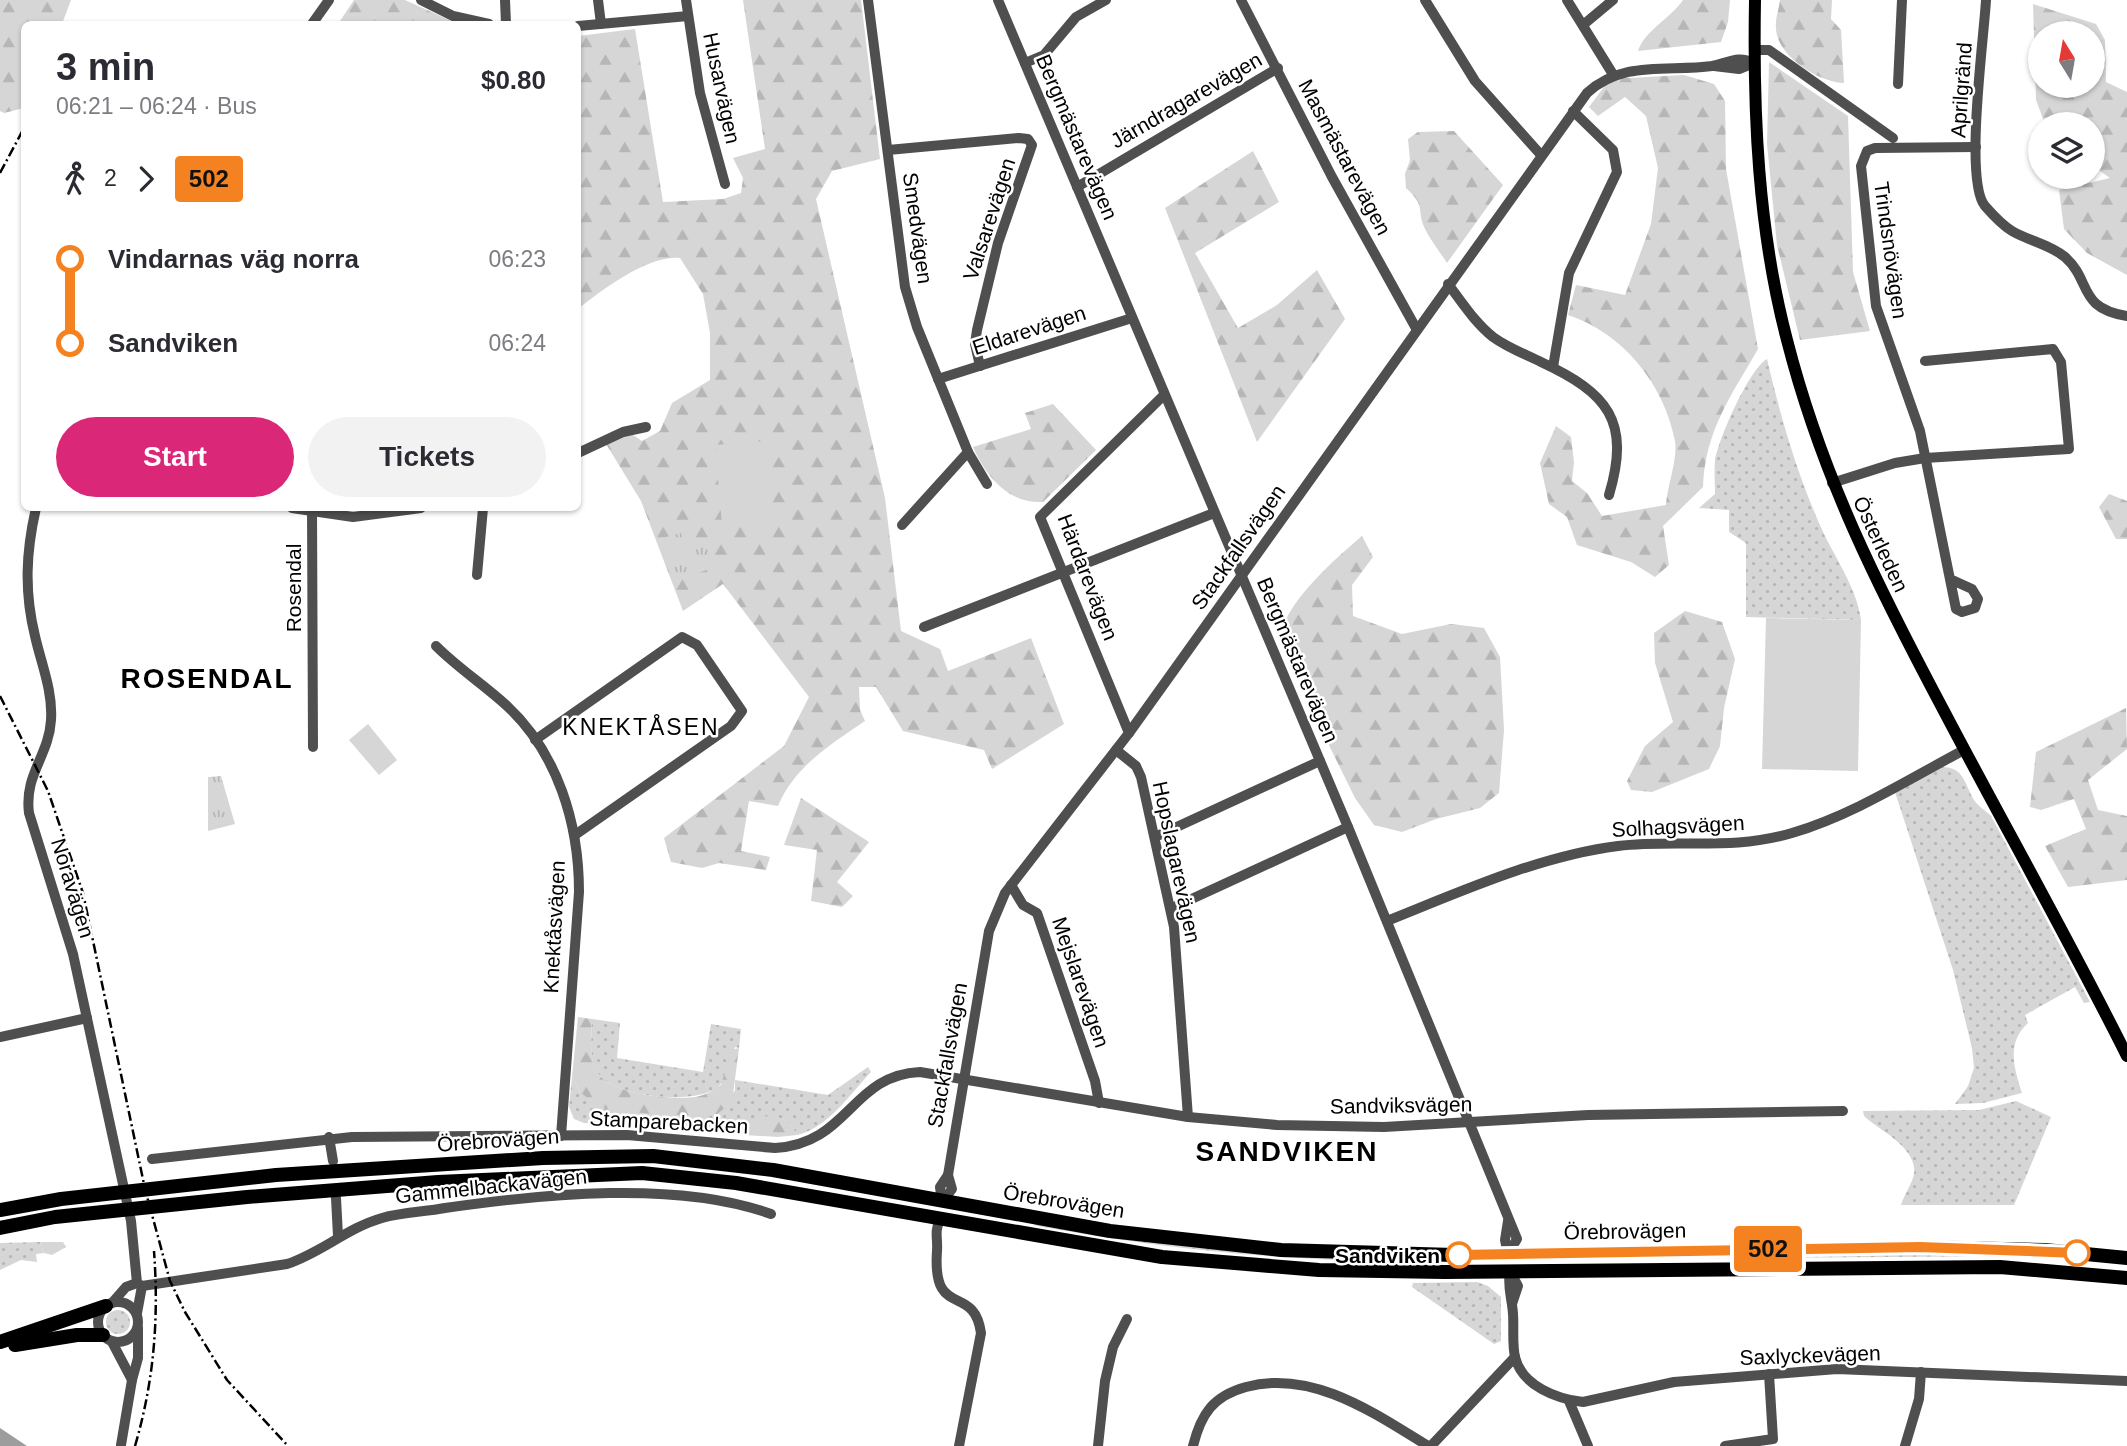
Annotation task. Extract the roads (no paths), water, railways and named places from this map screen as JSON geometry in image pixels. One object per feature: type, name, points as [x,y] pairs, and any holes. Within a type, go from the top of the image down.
[{"type":"highway","name":"Örebrovägen","points":[[0,1210],[100,1195],[276,1175],[543,1158],[653,1156],[736,1164],[1110,1231],[1253,1247],[1387,1254],[1932,1247],[2123,1255]]},
{"type":"highway","name":"Örebrovägen","points":[[0,1228],[176,1204],[438,1182],[642,1173],[736,1183],[1099,1247],[1231,1264],[1357,1271],[2000,1266],[2127,1278]]},
{"type":"highway","points":[[940,1220],[942,1202]]},
{"type":"highway","points":[[1508,1254],[1510,1271]]},
{"type":"highway","points":[[0,1343],[109,1304]]},
{"type":"highway","points":[[0,1343],[77,1335],[108,1339]]},
{"type":"main road","name":"Österleden","points":[[1755,0],[1754,56],[1763,208],[1775,284],[1802,393],[1832,483],[1870,571],[2127,1056]]},
{"type":"street","points":[[314,21],[329,0]]},
{"type":"street","points":[[421,0],[453,16],[476,21]]},
{"type":"street","points":[[505,0],[506,21]]},
{"type":"street","points":[[598,0],[601,24]]},
{"type":"street","name":"Husarvägen","points":[[686,0],[700,93],[725,184]]},
{"type":"street","name":"Smedvägen","points":[[869,0],[905,287],[917,327],[968,452],[987,484]]},
{"type":"street","name":"Bergmästarevägen","points":[[998,0],[1348,827],[1517,1239],[1508,1254]]},
{"type":"street","points":[[1025,64],[1044,55],[1057,43],[1076,17],[1105,0]]},
{"type":"street","name":"Masmästarevägen","points":[[1241,0],[1319,153],[1417,330]]},
{"type":"street","points":[[1425,0],[1475,81],[1541,155]]},
{"type":"street","points":[[1567,0],[1614,76]]},
{"type":"street","points":[[1583,25],[1613,0]]},
{"type":"street","points":[[1898,83],[1902,0]]},
{"type":"street","name":"Aprilgränd","points":[[1986,0],[1975,182],[1982,202],[2008,228],[2066,258],[2091,299],[2105,310],[2127,316]]},
{"type":"street","points":[[581,26],[688,16]]},
{"type":"street","points":[[1754,56],[1769,50],[1892,138]]},
{"type":"street","name":"Stackfallsvägen","points":[[942,1202],[952,1189],[948,1175],[989,931],[1011,885],[1129,733],[1541,155],[1573,111],[1597,84],[1614,76],[1646,68],[1714,65],[1739,69],[1754,56]]},
{"type":"street","name":"Järndragarevägen","points":[[1077,187],[1278,68]]},
{"type":"street","points":[[1553,367],[1569,273],[1616,172],[1617,161],[1613,150],[1573,111]]},
{"type":"street","name":"Valsarevägen","points":[[888,150],[1019,138],[1028,139],[1032,145],[998,243],[982,305],[975,344],[980,366]]},
{"type":"street","name":"Trindsnövägen","points":[[1951,579],[1920,431],[1876,306],[1862,161],[1867,151],[1882,147],[1976,147]]},
{"type":"street","points":[[1448,284],[1493,337],[1591,389],[1613,417],[1619,450],[1609,495]]},
{"type":"street","name":"Eldarevägen","points":[[938,379],[1132,318]]},
{"type":"street","points":[[1832,483],[1895,463],[1926,458],[2069,449],[2061,362],[2053,349],[1925,362]]},
{"type":"street","name":"Härdarevägen","points":[[1129,733],[1040,517],[1164,396]]},
{"type":"street","points":[[581,452],[623,432],[646,427]]},
{"type":"street","points":[[902,525],[968,452]]},
{"type":"street","name":"Noravägen","points":[[35,511],[27,552],[27,593],[48,685],[51,722],[44,750],[29,781],[27,796],[31,820],[65,923],[131,1221],[139,1284],[137,1313]]},
{"type":"street","name":"Rosendal","points":[[312,511],[313,747]]},
{"type":"street","points":[[318,511],[354,517],[399,511]]},
{"type":"street","points":[[477,575],[483,511]]},
{"type":"street","points":[[924,627],[1214,513]]},
{"type":"street","points":[[535,740],[682,637],[698,645],[742,711],[731,726],[575,835]]},
{"type":"street","name":"Knektåsvägen","points":[[436,646],[460,669],[509,707],[535,740],[561,787],[575,835],[579,892],[561,1136]]},
{"type":"street","name":"Hopslagarevägen","points":[[1116,750],[1136,766],[1141,777],[1172,908],[1188,1117]]},
{"type":"street","name":"Solhagsvägen","points":[[1387,921],[1541,864],[1597,849],[1622,846],[1738,844],[1794,833],[1842,814],[1964,750]]},
{"type":"street","points":[[1155,837],[1320,761]]},
{"type":"street","points":[[1172,908],[1348,827]]},
{"type":"street","name":"Mejslarevägen","points":[[1011,885],[1023,905],[1037,913],[1095,1081],[1099,1103]]},
{"type":"street","points":[[0,1037],[87,1018]]},
{"type":"street","name":"Stamparebacken","points":[[152,1159],[329,1137],[627,1135],[796,1147],[830,1130],[865,1093],[884,1080],[903,1073],[920,1072],[962,1080]]},
{"type":"street","name":"Sandviksvägen","points":[[962,1080],[1188,1117],[1278,1125],[1468,1124],[1588,1115],[1843,1111]]},
{"type":"street","points":[[329,1137],[332,1161]]},
{"type":"street","name":"Gammelbackavägen","points":[[139,1284],[286,1264],[364,1224],[403,1214],[561,1194],[675,1197],[752,1207],[771,1214]]},
{"type":"street","points":[[336,1198],[338,1236]]},
{"type":"street","points":[[940,1220],[935,1234],[938,1243],[935,1275],[939,1287],[947,1297],[970,1307],[979,1318],[981,1333],[960,1446]]},
{"type":"street","points":[[1510,1271],[1518,1286],[1512,1304],[1515,1357],[1521,1371],[1532,1383],[1569,1401],[1588,1446]]},
{"type":"street","points":[[132,1380],[98,1322],[109,1304],[126,1287],[139,1284]]},
{"type":"street","points":[[109,1304],[127,1304],[137,1313],[138,1358],[121,1445]]},
{"type":"street","points":[[1098,1446],[1105,1381],[1114,1347],[1127,1319]]},
{"type":"street","points":[[108,1339],[126,1341],[138,1328]]},
{"type":"street","points":[[1193,1446],[1199,1423],[1209,1406],[1226,1393],[1274,1381],[1323,1391],[1367,1409],[1429,1446],[1515,1357]]},
{"type":"street","name":"Saxlyckevägen","points":[[1569,1401],[1583,1402],[1674,1382],[1838,1369],[2127,1381]]},
{"type":"street","points":[[1905,1446],[1919,1398],[1921,1372]]},
{"type":"street","points":[[1726,1446],[1773,1439],[1769,1374]]},
{"type":"water","points":[[0,1428],[27,1446],[0,1446]]},
{"type":"railway","points":[[0,173],[21,134]]},
{"type":"railway","points":[[0,696],[48,791],[83,893],[145,1189],[170,1281],[185,1312],[227,1380],[288,1446]]},
{"type":"railway","points":[[135,1446],[147,1398],[154,1350],[154,1251]]},
{"type":"place","name":"Sandviken","points":[[1459,1255]]},
{"type":"district","name":"ROSENDAL","points":[[207,678]]},
{"type":"district","name":"KNEKTÅSEN","points":[[641,727]]},
{"type":"district","name":"SANDVIKEN","points":[[1287,1151]]}]
